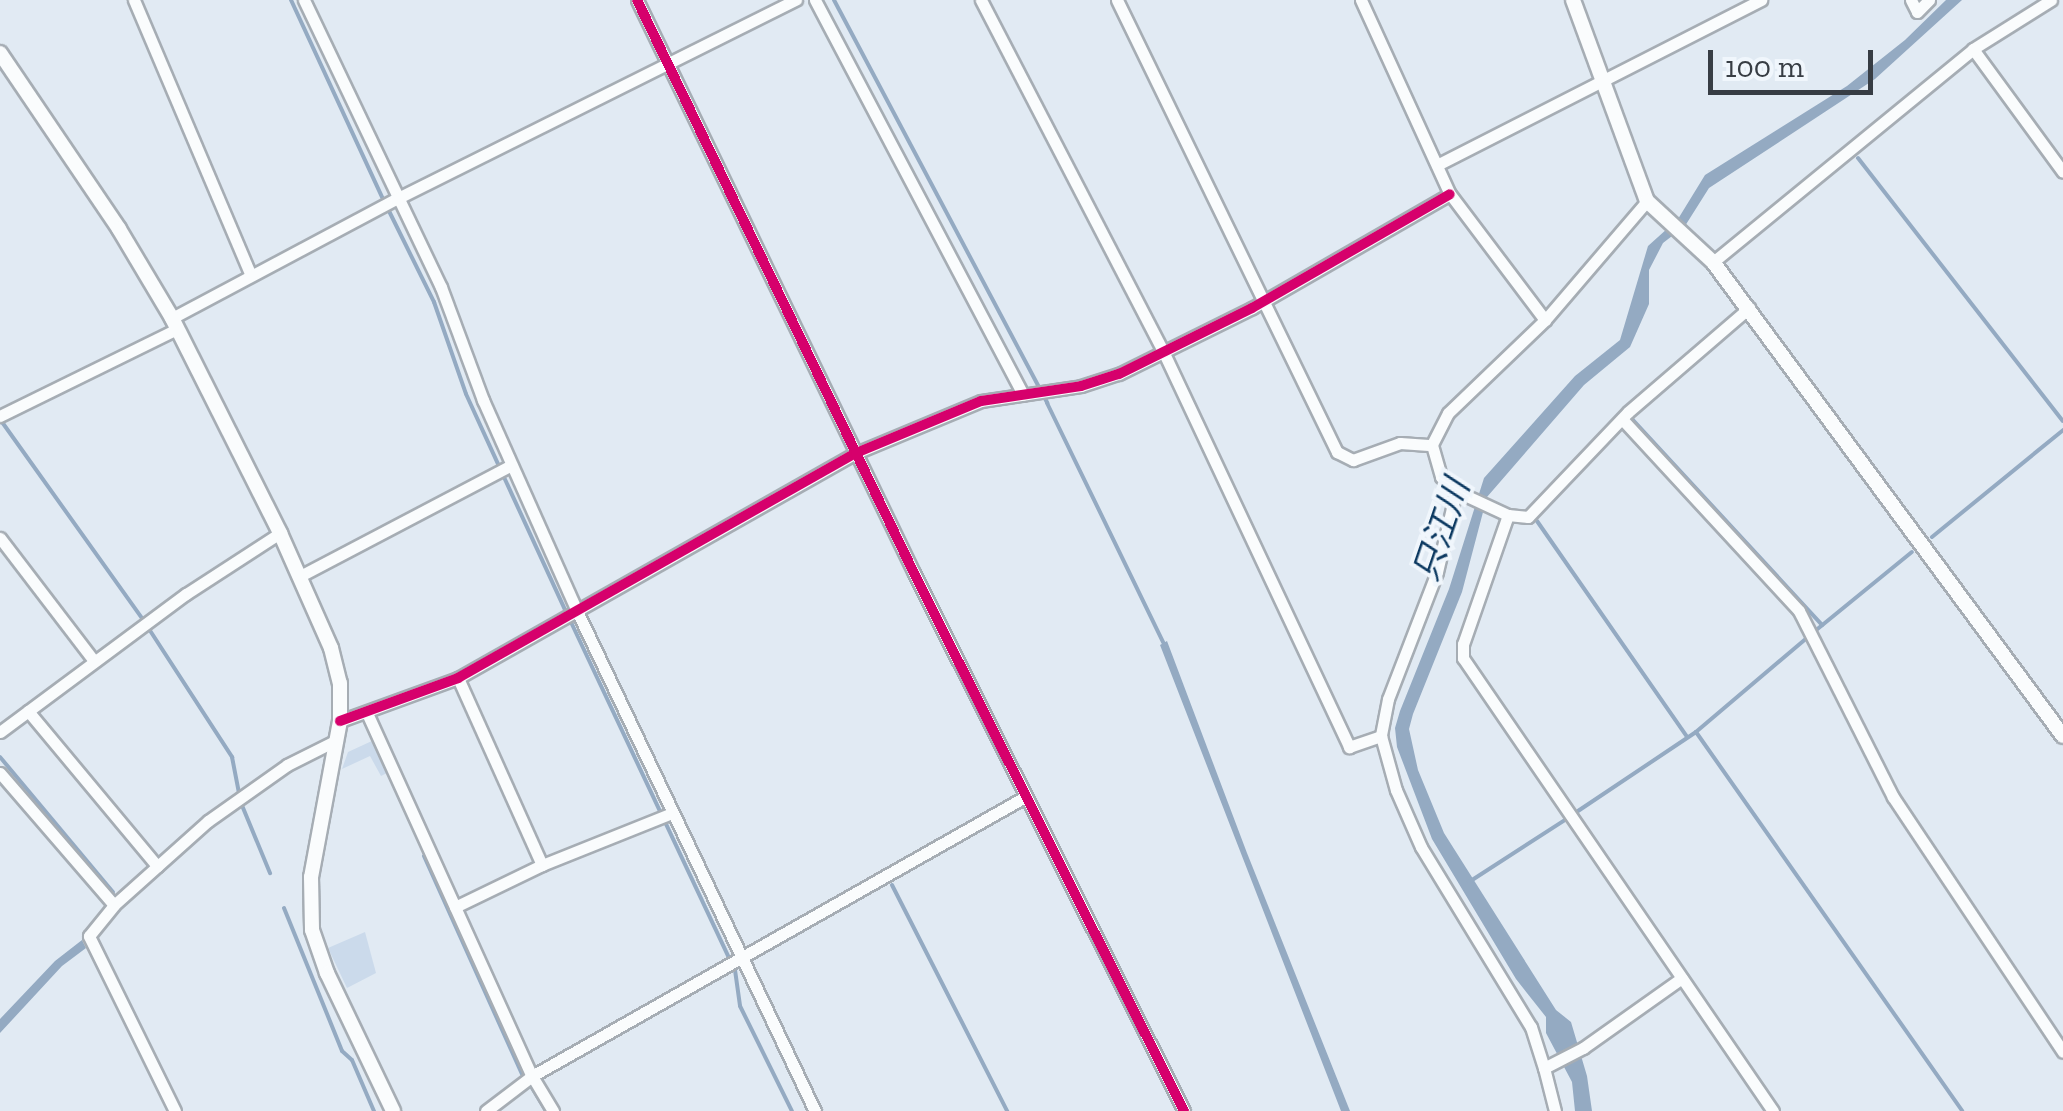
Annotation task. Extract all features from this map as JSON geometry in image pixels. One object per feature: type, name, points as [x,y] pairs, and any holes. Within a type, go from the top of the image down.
[{"type":"street","points":[[134,0],[251,275]]},
{"type":"street","points":[[304,0],[441,288],[511,465],[664,816],[734,963],[816,1111]]},
{"type":"street","points":[[636,0],[1025,797],[1184,1111]]},
{"type":"street","points":[[0,416],[380,207],[796,0]]},
{"type":"street","points":[[981,0],[1163,351],[1349,746],[1381,736]]},
{"type":"street","points":[[1117,0],[1340,456],[1352,460],[1400,443],[1432,445]]},
{"type":"street","points":[[1361,0],[1450,194],[1545,320]]},
{"type":"street","points":[[1573,0],[1647,201],[1713,262],[2057,717],[2063,736]]},
{"type":"street","points":[[1437,165],[1761,0]]},
{"type":"street","points":[[1911,0],[1918,12],[1930,0]]},
{"type":"street","points":[[1713,262],[1973,49],[2051,0]]},
{"type":"street","points":[[817,1],[1026,394]]},
{"type":"street","points":[[1973,49],[2063,172]]},
{"type":"street","points":[[2,60],[119,229],[175,323],[280,533],[331,648],[340,682],[340,721],[311,877],[312,930],[327,974],[393,1111]]},
{"type":"street","points":[[340,721],[458,678],[856,453],[940,415],[982,401],[1119,374],[1263,301],[1450,194]]},
{"type":"street","points":[[1647,201],[1545,320],[1448,413],[1432,445],[1441,477],[1456,491],[1508,515],[1528,517],[1622,419],[1748,308]]},
{"type":"street","points":[[1622,419],[1798,611],[1892,797],[2063,1052]]},
{"type":"street","points":[[300,576],[511,465]]},
{"type":"street","points":[[1456,491],[1436,572],[1388,699],[1381,736],[1396,790],[1420,848],[1532,1026],[1550,1065],[1556,1111]]},
{"type":"street","points":[[1508,515],[1462,644],[1463,658],[1773,1111]]},
{"type":"street","points":[[0,732],[94,661],[280,533]]},
{"type":"street","points":[[0,538],[94,661]]},
{"type":"street","points":[[458,678],[542,866]]},
{"type":"street","points":[[28,712],[157,866]]},
{"type":"street","points":[[367,713],[532,1076],[553,1111]]},
{"type":"street","points":[[169,1108],[88,936],[114,905],[240,798],[287,765],[337,740]]},
{"type":"street","points":[[0,773],[114,905]]},
{"type":"street","points":[[486,1111],[532,1076],[1025,797]]},
{"type":"street","points":[[455,906],[664,816]]},
{"type":"street","points":[[1550,1065],[1584,1048],[1682,978]]},
{"type":"shaded area","points":[[1946,0],[1962,0],[1875,79],[1709,188],[1685,226],[1663,243],[1649,270],[1649,304],[1630,347],[1584,385],[1487,497],[1462,592],[1413,714],[1409,729],[1418,770],[1444,833],[1556,1010],[1571,1022],[1587,1076],[1592,1111],[1575,1111],[1572,1082],[1546,1033],[1546,1017],[1516,979],[1432,839],[1397,747],[1395,728],[1400,711],[1449,589],[1484,478],[1575,376],[1620,340],[1648,246],[1678,219],[1705,175],[1847,86],[1905,40]]},
{"type":"shaded area","points":[[1167,641],[1350,1111],[1341,1111],[1160,645]]},
{"type":"shaded area","points":[[374,740],[389,772],[381,776],[370,756],[342,769],[348,752]]},
{"type":"shaded area","points":[[365,932],[376,973],[347,988],[328,948]]},
{"type":"shaded area","points":[[82,940],[86,948],[62,966],[0,1033],[0,1019],[55,961]]},
{"type":"waterway","points":[[291,0],[384,201]]},
{"type":"waterway","points":[[834,0],[1047,403],[1163,642]]},
{"type":"waterway","points":[[1858,158],[2063,421]]},
{"type":"waterway","points":[[388,209],[434,302],[466,394],[499,466]]},
{"type":"waterway","points":[[1633,420],[1822,625]]},
{"type":"waterway","points":[[2,422],[142,618]]},
{"type":"waterway","points":[[1932,537],[2063,430]]},
{"type":"waterway","points":[[503,475],[566,612]]},
{"type":"waterway","points":[[1537,521],[1687,737]]},
{"type":"waterway","points":[[1815,631],[1912,552]]},
{"type":"waterway","points":[[570,620],[735,970],[740,1006],[792,1111]]},
{"type":"waterway","points":[[149,629],[232,757],[239,794]]},
{"type":"waterway","points":[[1808,637],[1696,732],[1962,1111]]},
{"type":"waterway","points":[[1578,811],[1696,732]]},
{"type":"waterway","points":[[0,757],[113,892]]},
{"type":"waterway","points":[[241,803],[270,873]]},
{"type":"waterway","points":[[1469,882],[1565,820]]},
{"type":"waterway","points":[[424,856],[522,1074]]},
{"type":"waterway","points":[[892,885],[1007,1111]]},
{"type":"waterway","points":[[284,908],[342,1051],[352,1060],[374,1111]]},
{"type":"waterway","points":[[531,1086],[546,1111]]},
{"type":"cycle path","points":[[637,0],[914,573],[1184,1111]]},
{"type":"cycle path","points":[[340,721],[458,678],[856,453],[981,401],[1081,386],[1119,374],[1252,308],[1450,194]]},
{"type":"water label","name":"只江川","points":[[1441,530]]}]
